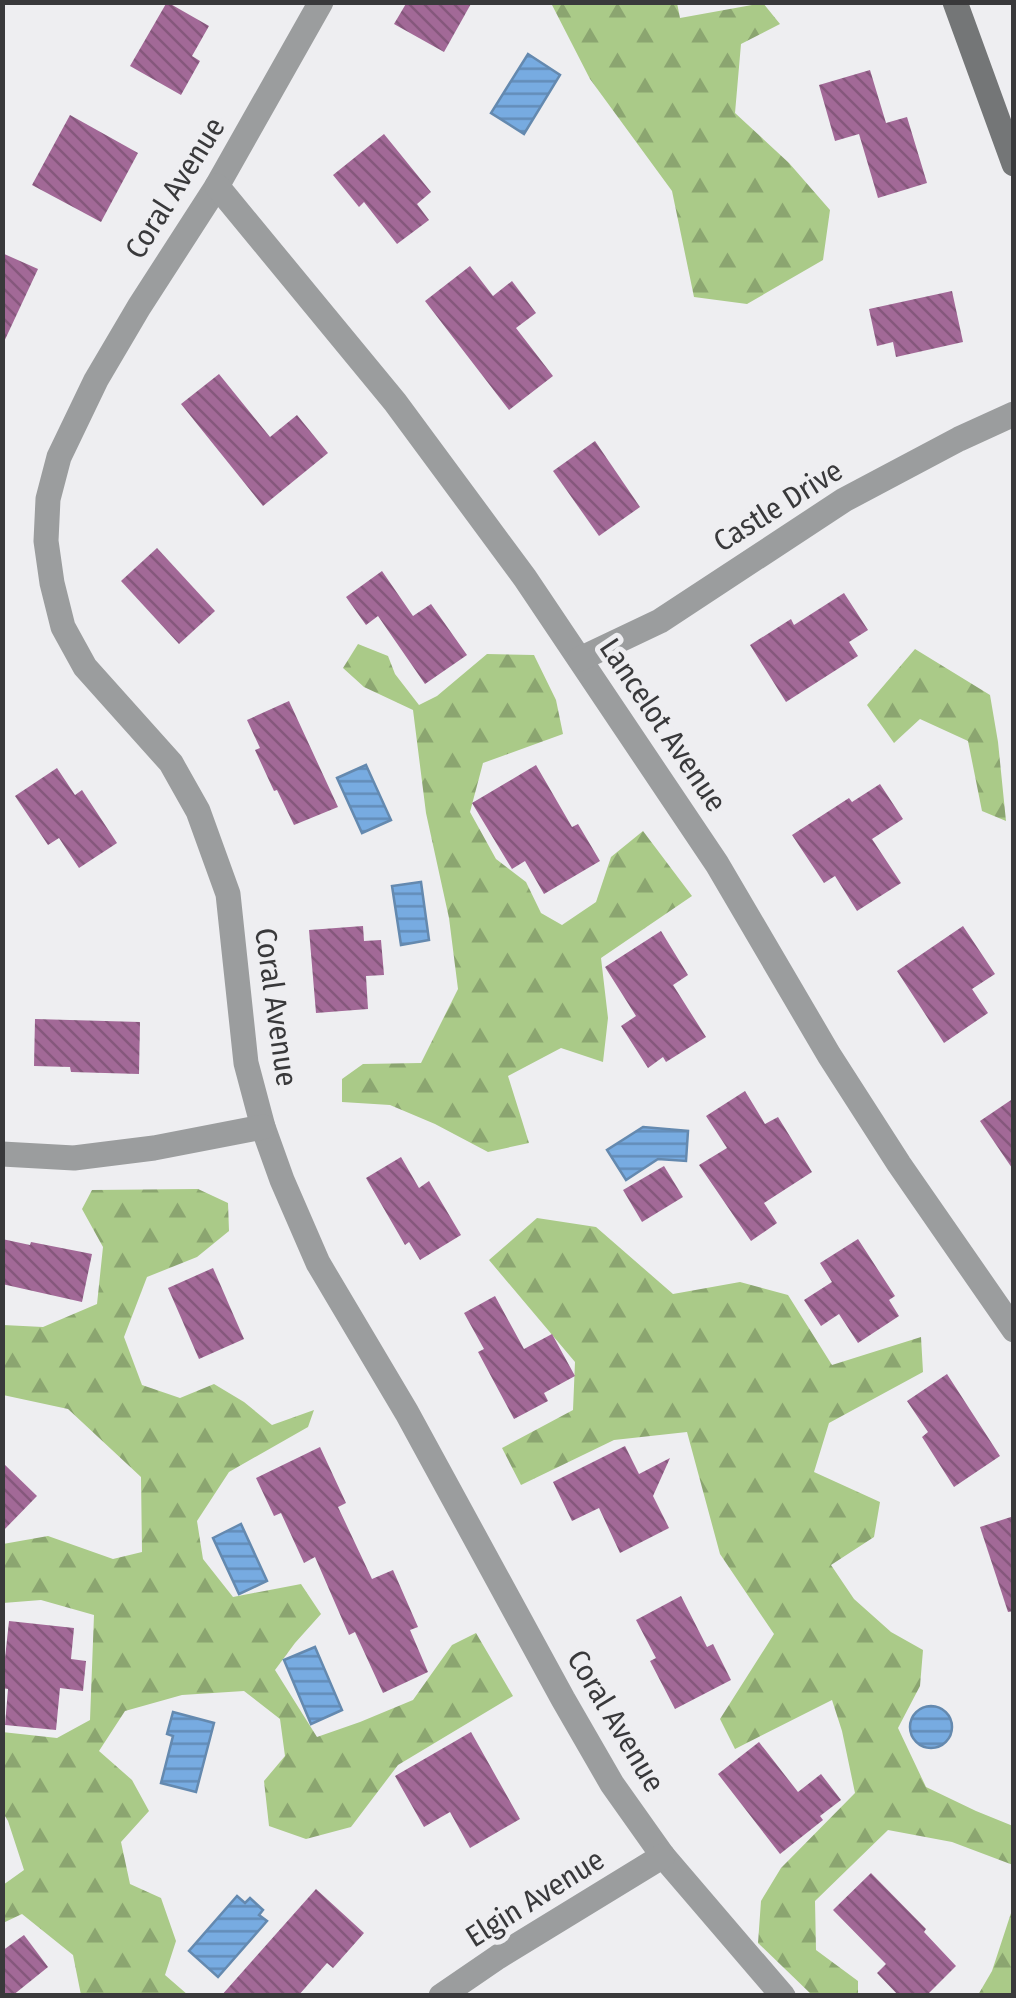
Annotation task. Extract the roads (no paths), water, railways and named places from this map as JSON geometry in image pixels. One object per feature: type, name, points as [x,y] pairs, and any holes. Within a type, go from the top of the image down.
[{"type":"street","name":"Coral Avenue","points":[[321,2],[217,186],[96,380],[59,457],[48,499],[46,542],[52,584],[64,627],[85,667],[171,764],[198,811],[228,894],[246,1062],[263,1127],[318,1264],[416,1430],[612,1784],[663,1856],[783,1996]]},
{"type":"street","points":[[955,2],[1014,164]]},
{"type":"street","name":"Lancelot Avenue","points":[[217,186],[395,402],[525,578],[716,864],[899,1164],[1014,1330]]},
{"type":"street","name":"Castle Drive","points":[[580,659],[660,621],[844,500],[1014,414]]},
{"type":"street","points":[[2,1154],[74,1158],[154,1148],[263,1127]]},
{"type":"street","name":"Elgin Avenue","points":[[442,1996],[663,1856]]},
{"type":"water","points":[[528,54],[560,75],[524,134],[491,113]]},
{"type":"water","points":[[366,765],[391,820],[362,833],[337,778]]},
{"type":"water","points":[[421,882],[429,940],[401,945],[392,886]]},
{"type":"water","points":[[643,1127],[688,1131],[686,1161],[658,1159],[626,1180],[607,1150]]},
{"type":"water","points":[[241,1524],[267,1581],[239,1594],[213,1538]]},
{"type":"water","points":[[315,1647],[342,1710],[311,1724],[284,1660]]},
{"type":"water","points":[[931,1706],[946,1712],[952,1727],[946,1742],[931,1748],[916,1742],[910,1727],[916,1712]]},
{"type":"water","points":[[173,1712],[214,1723],[196,1792],[161,1783],[173,1736],[167,1734]]},
{"type":"water","points":[[237,1896],[245,1903],[250,1898],[263,1910],[259,1915],[267,1921],[218,1977],[189,1951]]}]
